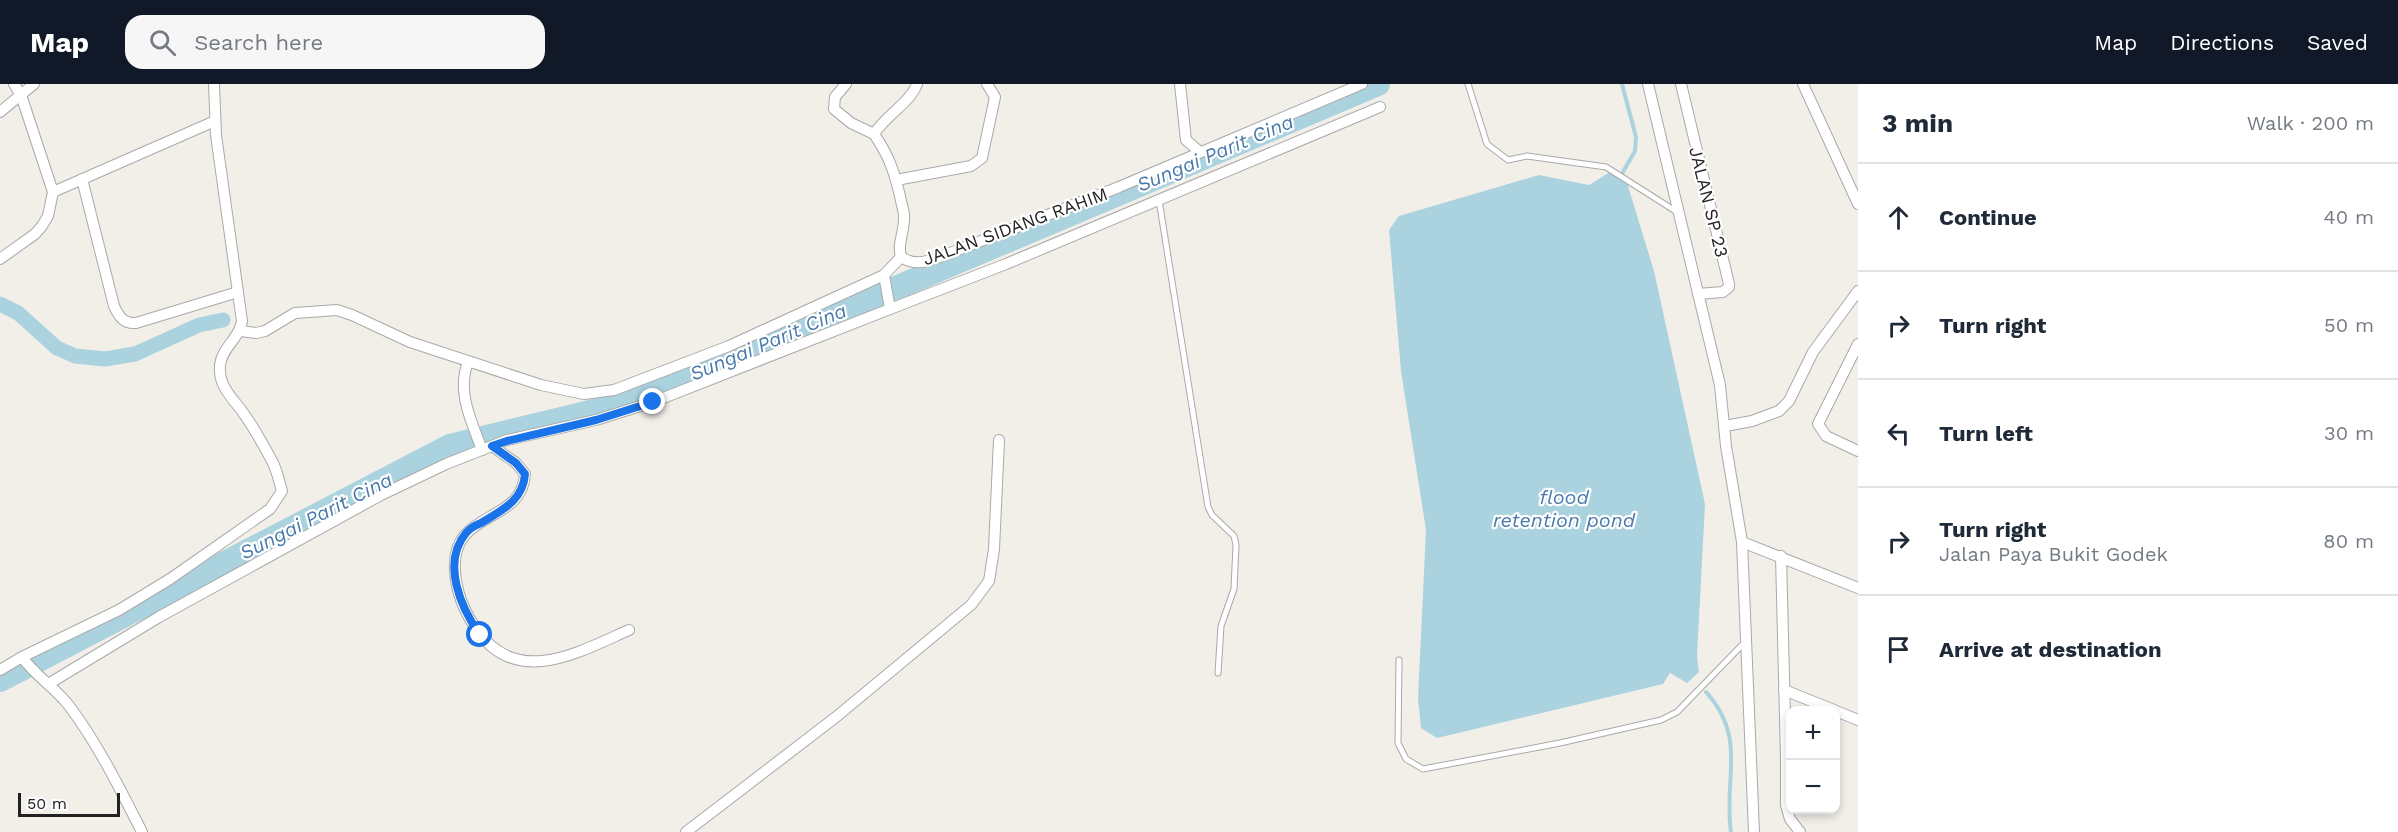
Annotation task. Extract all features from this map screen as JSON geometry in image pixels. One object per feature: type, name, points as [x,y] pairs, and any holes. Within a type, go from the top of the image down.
[{"type":"street","points":[[0,259],[42,226],[48,216],[53,192],[21,94],[14,84]]},
{"type":"street","points":[[0,112],[34,84]]},
{"type":"street","points":[[0,669],[24,660],[119,610],[170,579],[270,509],[282,492],[273,463],[246,416],[227,393],[220,376],[220,363],[224,352],[241,331],[242,321],[215,122],[214,84]]},
{"type":"street","points":[[846,84],[835,97],[834,109],[851,123],[874,134],[888,155],[905,215],[903,234],[892,268],[889,307]]},
{"type":"street","points":[[874,134],[883,120],[913,95],[917,84]]},
{"type":"street","points":[[896,180],[971,166],[982,158],[995,97],[987,84]]},
{"type":"street","points":[[1180,84],[1186,140],[1200,152]]},
{"type":"street","name":"JALAN SIDANG RAHIM","points":[[892,268],[924,262],[1119,187],[1362,84]]},
{"type":"street","points":[[1648,84],[1720,385],[1726,446],[1742,542],[1754,832]]},
{"type":"street","name":"JALAN SP 23","points":[[1681,84],[1729,284],[1723,292],[1698,294]]},
{"type":"street","points":[[1803,84],[1858,204]]},
{"type":"street","points":[[46,681],[381,495],[485,446],[596,420],[653,402],[889,307],[1006,264],[1380,107]]},
{"type":"street","points":[[53,192],[215,122]]},
{"type":"street","points":[[82,179],[114,306],[122,320],[130,323],[136,322],[238,292]]},
{"type":"street","points":[[241,331],[256,333],[265,331],[295,313],[337,310],[410,342],[468,363],[541,385],[584,394],[614,390],[729,346],[892,268]]},
{"type":"street","points":[[1725,426],[1752,422],[1779,411],[1789,400],[1813,352],[1858,291]]},
{"type":"street","points":[[1858,344],[1818,424],[1826,436],[1858,451]]},
{"type":"street","points":[[468,363],[464,377],[467,412],[474,428],[485,446],[516,463],[525,474],[520,494],[509,506],[467,531],[456,550],[454,570],[459,596],[469,619],[480,635],[496,650],[513,659],[532,662],[554,660],[629,630]]},
{"type":"street","points":[[686,832],[836,717],[971,606],[989,581],[994,549],[999,440]]},
{"type":"street","points":[[1742,542],[1858,588]]},
{"type":"street","points":[[1781,556],[1786,805],[1790,819],[1800,832]]},
{"type":"street","points":[[24,660],[69,706],[98,748],[142,832]]},
{"type":"street","points":[[1784,690],[1823,706]]},
{"type":"street","points":[[1840,713],[1858,720]]},
{"type":"lane","points":[[1468,84],[1487,144],[1508,160],[1527,156],[1606,167],[1679,213]]},
{"type":"lane","points":[[1159,200],[1208,507],[1212,515],[1234,536],[1236,545],[1234,589],[1221,626],[1218,673]]},
{"type":"lane","points":[[1399,660],[1398,743],[1406,759],[1423,769],[1560,743],[1661,720],[1677,712],[1745,642]]},
{"type":"water","name":"flood retention pond","points":[[1610,172],[1627,183],[1654,271],[1705,504],[1697,656],[1699,672],[1687,683],[1670,673],[1663,684],[1437,738],[1421,728],[1418,699],[1426,530],[1401,371],[1389,230],[1399,216],[1539,175],[1589,185]]},
{"type":"waterway","name":"Sungai Parit Cina","points":[[0,680],[450,446],[619,405],[1378,84]]},
{"type":"waterway","points":[[1620,177],[1635,151],[1636,137],[1622,84]]},
{"type":"waterway","points":[[0,304],[18,313],[57,348],[75,356],[105,359],[135,354],[199,325],[223,320]]},
{"type":"waterway","points":[[1706,692],[1719,709],[1730,743],[1731,832]]},
{"type":"route","points":[[480,635],[469,619],[459,596],[454,570],[456,550],[467,531],[509,506],[520,494],[525,474],[516,463],[492,446],[596,420],[653,402]]}]
